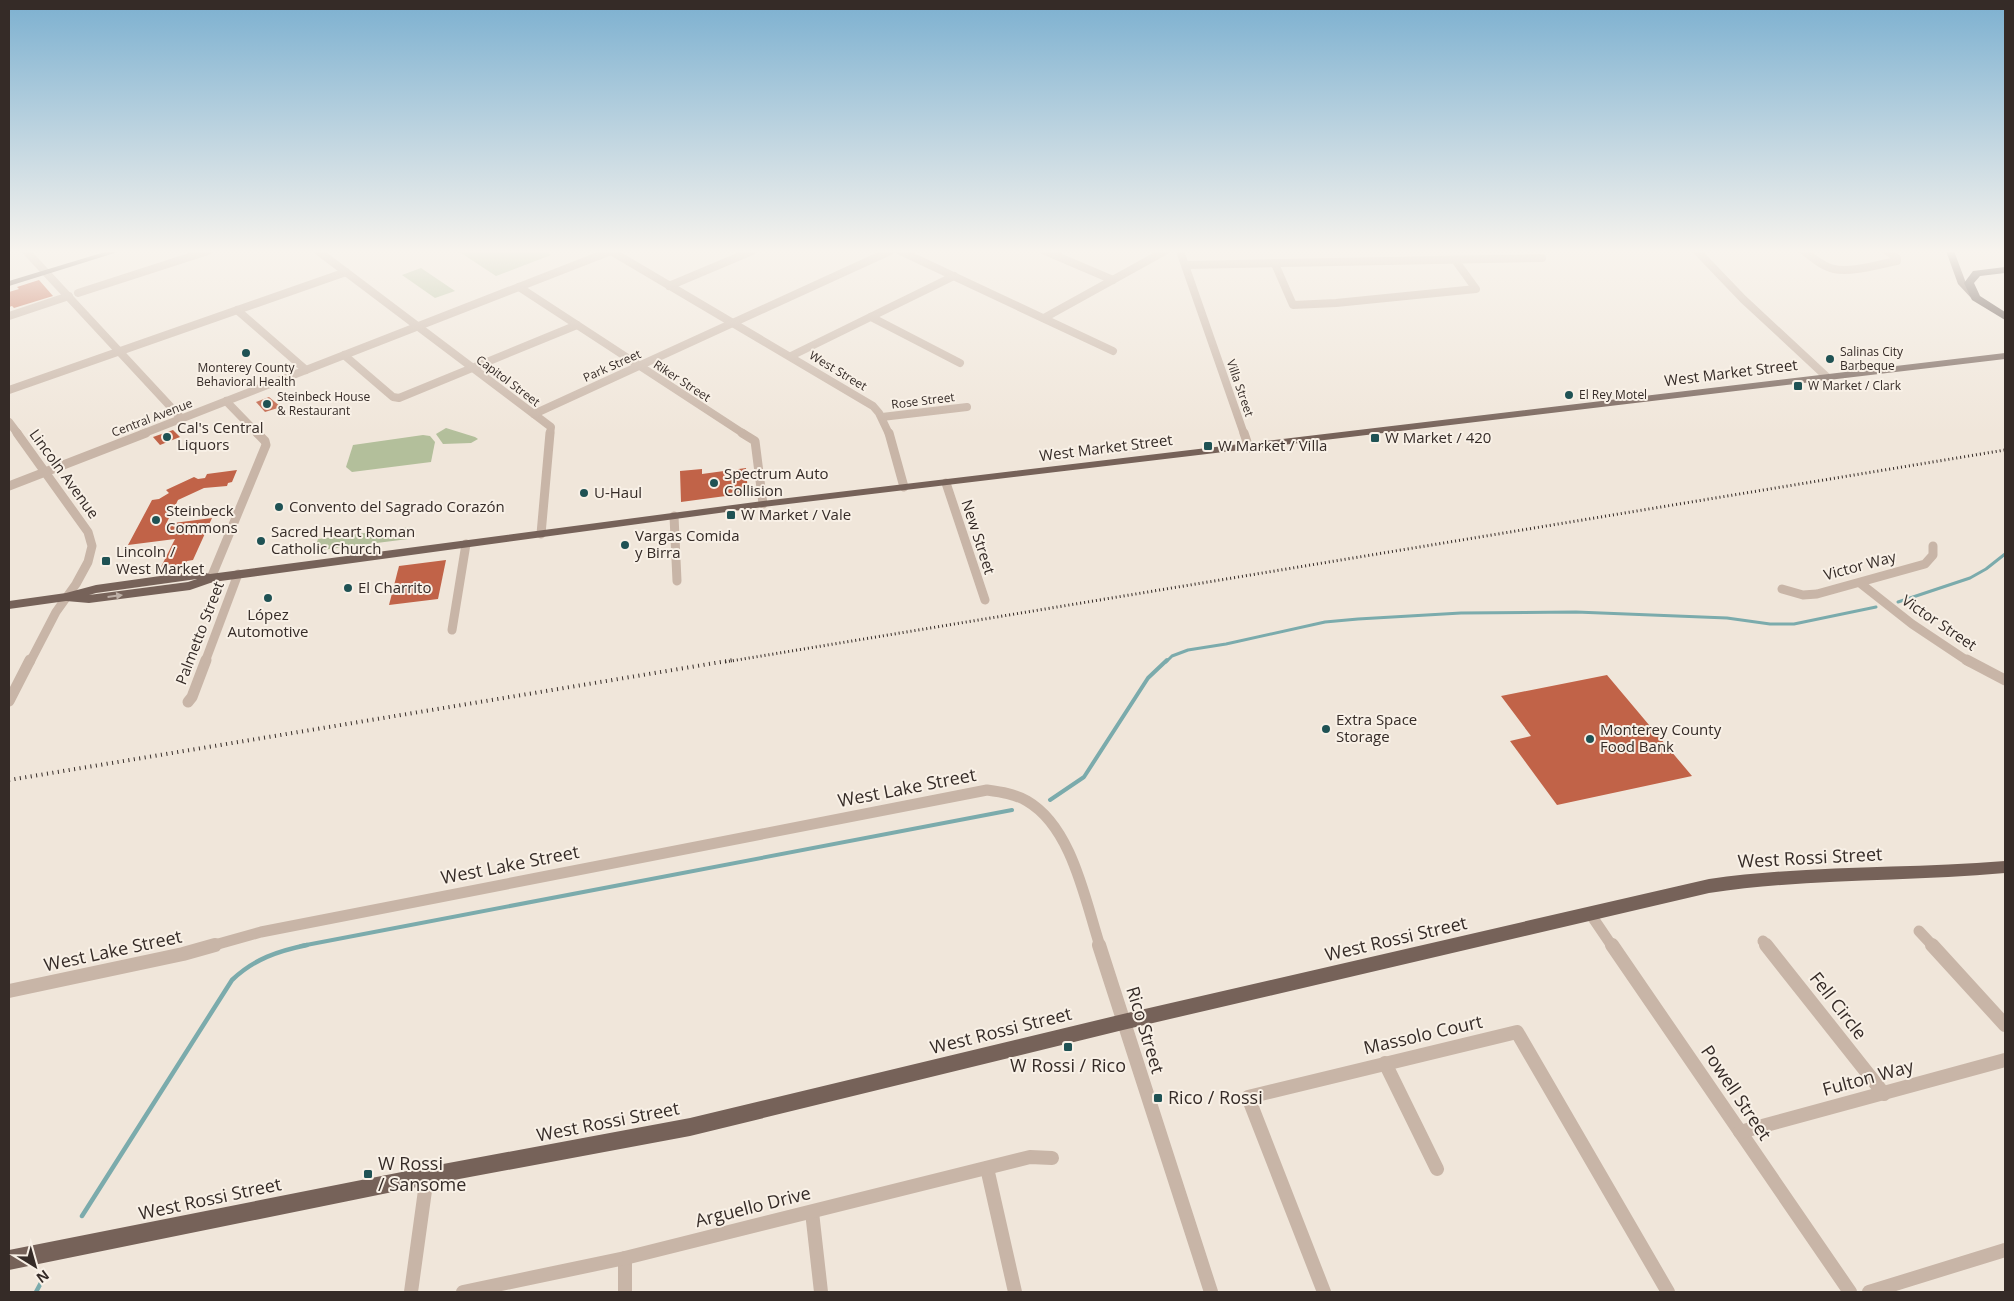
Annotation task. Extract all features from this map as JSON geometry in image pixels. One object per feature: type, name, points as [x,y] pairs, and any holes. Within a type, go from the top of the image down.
[{"type":"main road","name":"West Market Street","points":[[9,605],[66,597],[89,599],[190,586],[211,578],[238,574],[763,504],[1249,448],[2005,356]]},
{"type":"main road","name":"West Rossi Street","points":[[9,1260],[427,1176],[690,1127],[1122,1022],[1736,881],[1793,875],[1929,873],[2005,867]]},
{"type":"street","points":[[9,316],[22,312]]},
{"type":"street","points":[[83,312],[181,418]]},
{"type":"street","points":[[9,390],[232,312]]},
{"type":"street","points":[[239,312],[306,370]]},
{"type":"street","name":"Capitol Street","points":[[397,312],[551,427],[541,534]]},
{"type":"street","name":"Central Avenue","points":[[9,486],[457,312]]},
{"type":"street","name":"Riker Street","points":[[556,312],[755,441],[763,504]]},
{"type":"street","name":"West Street","points":[[714,312],[864,399],[879,412],[904,488]]},
{"type":"street","name":"Park Street","points":[[534,414],[758,312]]},
{"type":"street","points":[[791,356],[882,312]]},
{"type":"street","points":[[1031,312],[1113,351]]},
{"type":"street","points":[[1044,318],[1055,312]]},
{"type":"street","name":"Villa Street","points":[[1202,312],[1249,448]]},
{"type":"street","points":[[1757,312],[1828,378]]},
{"type":"street","points":[[871,317],[960,363]]},
{"type":"street","points":[[344,356],[393,397],[399,398],[577,325]]},
{"type":"street","points":[[211,578],[266,445],[265,441],[226,401]]},
{"type":"street","name":"Rose Street","points":[[882,417],[967,407]]},
{"type":"street","name":"Lincoln Avenue","points":[[9,422],[88,532],[92,541],[92,552],[88,562],[55,615],[9,701]]},
{"type":"street","name":"New Street","points":[[946,482],[985,600]]},
{"type":"street","points":[[674,516],[677,581]]},
{"type":"street","points":[[452,630],[466,544]]},
{"type":"street","name":"Victor Way","points":[[1782,589],[1803,595],[1860,583],[1925,564],[1933,555],[1933,546]]},
{"type":"street","name":"Palmetto Street","points":[[188,702],[192,697],[238,574]]},
{"type":"street","name":"Victor Street","points":[[1860,583],[1935,640],[1970,663],[2005,680]]},
{"type":"street","name":"West Lake Street","points":[[9,990],[183,954],[261,932],[988,790],[1006,791],[1019,796]]},
{"type":"street","name":"Rico Street","points":[[1019,796],[1038,807],[1054,825],[1070,854],[1100,945],[1122,1022],[1211,1292]]},
{"type":"street","name":"Powell Street","points":[[1591,915],[1850,1292]]},
{"type":"street","points":[[1919,931],[2005,1025]]},
{"type":"street","name":"Fell Circle","points":[[1763,941],[1884,1094]]},
{"type":"street","name":"Massolo Court","points":[[1324,1292],[1248,1097],[1517,1032],[1668,1292]]},
{"type":"street","name":"Fulton Way","points":[[1740,1132],[2005,1060]]},
{"type":"street","points":[[1384,1063],[1437,1169]]},
{"type":"street","name":"Arguello Drive","points":[[463,1292],[625,1258],[1030,1157],[1052,1158]]},
{"type":"street","points":[[987,1168],[1015,1292]]},
{"type":"street","points":[[411,1292],[427,1176]]},
{"type":"street","points":[[812,1212],[821,1292]]},
{"type":"street","points":[[1869,1292],[2005,1250]]},
{"type":"street","points":[[625,1258],[625,1292]]},
{"type":"green space","points":[[446,428],[478,439],[471,443],[443,444],[436,434]]},
{"type":"green space","points":[[423,435],[430,436],[435,442],[431,462],[352,472],[346,467],[353,445]]},
{"type":"green space","points":[[411,527],[408,539],[314,551],[318,539]]},
{"type":"building","name":"Steinbeck House & Restaurant","points":[[269,397],[281,407],[265,412],[256,402]]},
{"type":"building","name":"Cal's Central Liquors","points":[[173,430],[180,437],[160,445],[153,437]]},
{"type":"building","name":"Spectrum Auto Collision","points":[[746,468],[748,493],[681,502],[680,471],[702,469],[702,474]]},
{"type":"building","name":"Steinbeck Commons","points":[[237,470],[232,482],[228,483],[227,486],[204,488],[178,500],[166,524],[212,518],[193,560],[187,561],[186,564],[161,567],[175,539],[128,545],[152,500],[159,499],[169,493],[166,490],[194,477],[198,479],[205,478],[207,474]]},
{"type":"building","points":[[446,560],[438,599],[389,605],[399,566]]},
{"type":"building","name":"Monterey County Food Bank","points":[[1607,675],[1692,776],[1557,805],[1510,741],[1531,736],[1501,696]]},
{"type":"waterway","points":[[1898,602],[1970,578],[1986,569],[2005,554]]},
{"type":"waterway","points":[[1166,662],[1172,656],[1188,650],[1226,644],[1325,622],[1358,619],[1461,613],[1576,612],[1727,618],[1770,624],[1794,624],[1876,607]]},
{"type":"waterway","points":[[1050,800],[1084,777],[1148,678],[1167,660]]},
{"type":"waterway","points":[[301,946],[1012,810]]},
{"type":"waterway","points":[[82,1216],[232,980],[258,961],[286,950],[307,945]]},
{"type":"waterway","points":[[36,1292],[43,1279]]},
{"type":"railway","points":[[725,662],[2005,450]]},
{"type":"railway","points":[[9,780],[733,660]]},
{"type":"place","name":"Monterey County Behavioral Health","points":[[246,353]]},
{"type":"place","name":"Salinas City Barbeque","points":[[1830,359]]},
{"type":"place","name":"W Market / Clark","points":[[1798,386]]},
{"type":"place","name":"El Rey Motel","points":[[1569,395]]},
{"type":"place","name":"Steinbeck House & Restaurant","points":[[267,404]]},
{"type":"place","name":"Cal's Central Liquors","points":[[167,437]]},
{"type":"place","name":"W Market / 420","points":[[1375,438]]},
{"type":"place","name":"W Market / Villa","points":[[1208,446]]},
{"type":"place","name":"Spectrum Auto Collision","points":[[714,483]]},
{"type":"place","name":"U-Haul","points":[[584,493]]},
{"type":"place","name":"Convento del Sagrado Corazón","points":[[279,507]]},
{"type":"place","name":"W Market / Vale","points":[[731,515]]},
{"type":"place","name":"Steinbeck Commons","points":[[156,520]]},
{"type":"place","name":"Sacred Heart Roman Catholic Church","points":[[261,541]]},
{"type":"place","name":"Vargas Comida y Birra","points":[[625,545]]},
{"type":"place","name":"Lincoln / West Market","points":[[106,561]]},
{"type":"place","name":"El Charrito","points":[[348,588]]},
{"type":"place","name":"López Automotive","points":[[268,598]]},
{"type":"place","name":"Extra Space Storage","points":[[1326,729]]},
{"type":"place","name":"Monterey County Food Bank","points":[[1590,739]]},
{"type":"place","name":"W Rossi / Rico","points":[[1068,1047]]},
{"type":"place","name":"Rico / Rossi","points":[[1158,1098]]},
{"type":"place","name":"W Rossi / Sansome","points":[[368,1174]]}]
